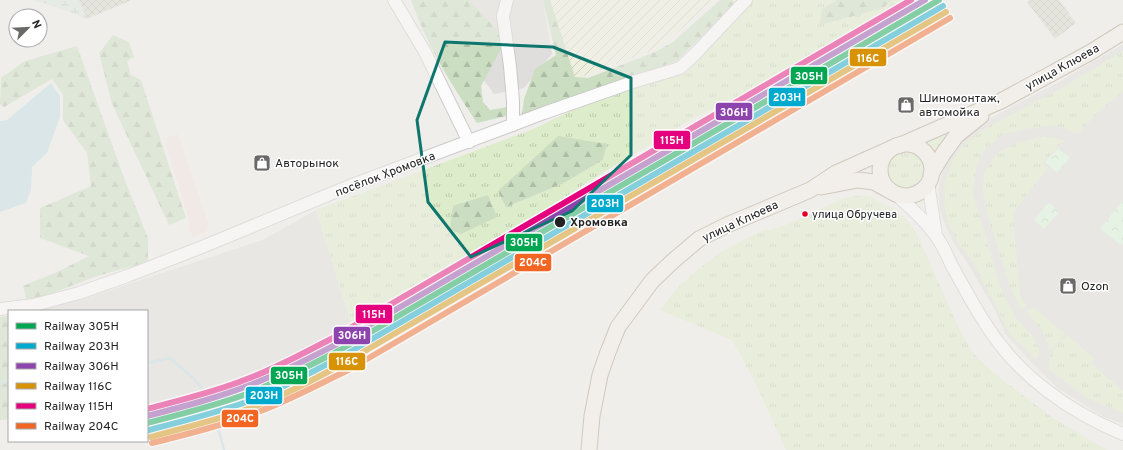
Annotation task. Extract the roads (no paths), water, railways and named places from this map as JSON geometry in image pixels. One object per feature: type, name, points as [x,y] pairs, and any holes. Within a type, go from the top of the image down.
[{"type":"main road","name":"улица Клюева","points":[[810,190],[836,173],[1001,101],[1053,73],[1123,32]]},
{"type":"main road","name":"улица Клюева","points":[[930,178],[943,154],[956,136],[1001,101]]},
{"type":"main road","points":[[911,145],[923,150],[930,161],[930,178],[919,192],[913,195],[907,196],[894,193],[884,184],[880,171],[883,158],[895,147],[911,145]]},
{"type":"main road","name":"улица Клюева","points":[[588,450],[592,416],[600,375],[618,327],[652,281],[699,239],[727,224],[810,190],[839,183],[858,180],[874,182],[894,193]]},
{"type":"street","points":[[394,0],[425,52],[469,142]]},
{"type":"street","points":[[507,0],[503,16],[510,66],[513,101],[513,125]]},
{"type":"street","name":"посёлок Хромовка","points":[[0,309],[34,305],[93,288],[202,247],[352,185],[633,82],[680,68],[746,0]]},
{"type":"street","points":[[930,178],[936,236]]},
{"type":"street","points":[[894,193],[923,220],[936,236],[990,331],[1031,378],[1050,394],[1099,424],[1123,434]]},
{"type":"water","points":[[51,83],[60,96],[60,117],[47,153],[32,167],[31,190],[26,203],[0,212],[0,121],[7,120]]},
{"type":"waterway","name":"Хромовка","points":[[148,363],[170,358],[194,379],[207,394]]},
{"type":"waterway","name":"Хромовка","points":[[0,384],[8,381]]},
{"type":"waterway","name":"Хромовка","points":[[218,428],[224,450]]},
{"type":"rail line","name":"115Н","points":[[148,409],[198,396],[235,384],[280,365],[333,338],[911,0]]},
{"type":"rail line","name":"306Н","points":[[148,416],[238,390],[305,361],[337,344],[925,0]]},
{"type":"rail line","name":"305Н","points":[[148,423],[187,413],[239,397],[285,377],[340,350],[939,0]]},
{"type":"rail line","name":"203Н","points":[[149,430],[242,404],[288,384],[343,356],[943,6]]},
{"type":"rail line","name":"116С","points":[[151,437],[243,411],[290,391],[324,374],[946,12]]},
{"type":"rail line","name":"204С","points":[[152,443],[245,417],[293,397],[350,369],[950,18]]},
{"type":"place","name":"Шиномонтаж, автомойка","points":[[906,105]]},
{"type":"place","name":"Авторынок","points":[[262,163]]},
{"type":"place","name":"улица Обручева","points":[[805,214]]},
{"type":"place","name":"Хромовка","points":[[560,222]]},
{"type":"place","name":"Ozon","points":[[1068,286]]}]
